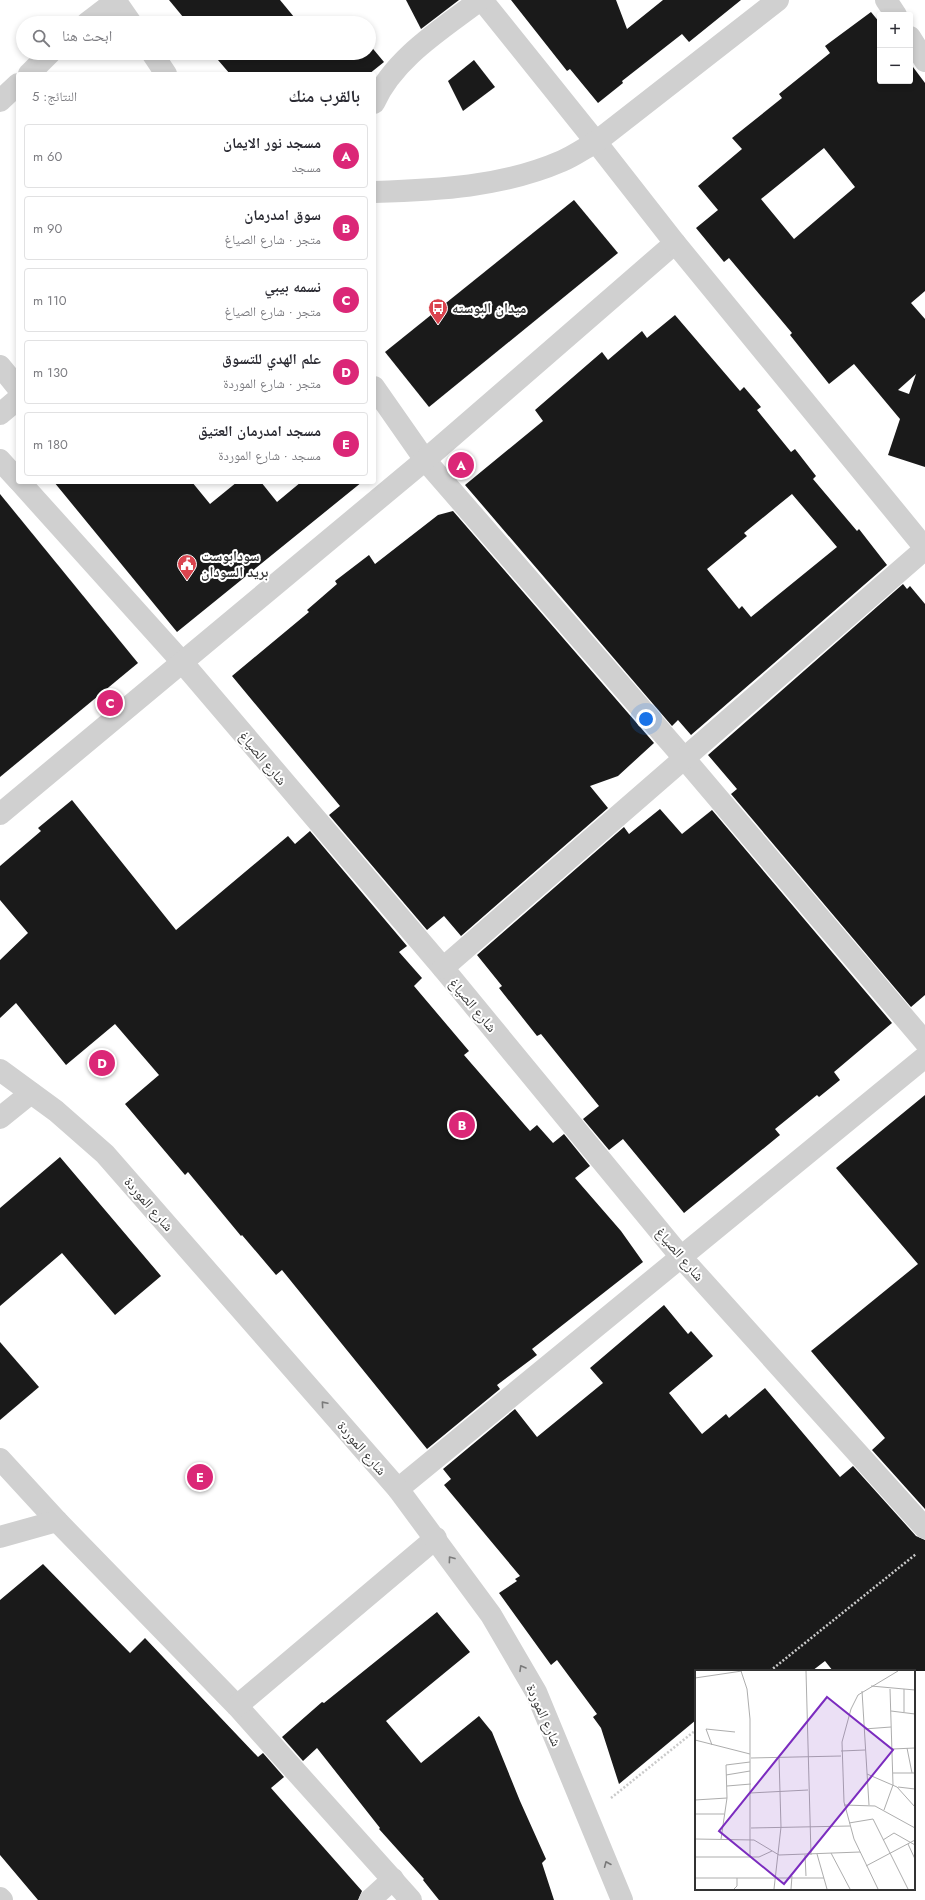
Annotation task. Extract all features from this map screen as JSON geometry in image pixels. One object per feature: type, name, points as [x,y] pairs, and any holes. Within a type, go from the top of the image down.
[{"type":"street","points":[[96,16],[116,0],[126,16]]},
{"type":"street","points":[[376,100],[388,80],[407,57],[481,0],[596,142],[675,243],[925,548],[443,968]]},
{"type":"street","points":[[376,192],[425,190],[485,184],[546,167],[564,160],[596,142],[778,0]]},
{"type":"street","points":[[886,0],[894,12]]},
{"type":"street","points":[[913,42],[925,61]]},
{"type":"street","points":[[30,72],[43,60]]},
{"type":"street","points":[[157,60],[165,72]]},
{"type":"street","points":[[0,101],[16,86]]},
{"type":"street","points":[[0,814],[425,460],[675,243]]},
{"type":"street","points":[[0,366],[16,386]]},
{"type":"street","points":[[376,390],[425,460],[684,758],[925,1042]]},
{"type":"street","points":[[0,414],[16,401]]},
{"type":"street","points":[[0,460],[16,478]]},
{"type":"street","name":"شارع الصياغ","points":[[22,484],[182,662],[443,968],[681,1257],[925,1528]]},
{"type":"street","points":[[398,1489],[925,1056]]},
{"type":"street","name":"شارع الموردة","points":[[0,1070],[56,1110],[105,1154],[398,1489],[436,1538],[491,1614],[536,1692],[622,1900]]},
{"type":"street","points":[[0,1118],[31,1093]]},
{"type":"street","points":[[0,1459],[57,1521],[237,1706],[412,1900]]},
{"type":"street","points":[[0,1537],[57,1521]]},
{"type":"street","points":[[237,1706],[436,1538]]},
{"type":"street","points":[[370,1900],[393,1879]]},
{"type":"path","points":[[771,1670],[919,1551]]},
{"type":"path","points":[[587,1817],[695,1731]]},
{"type":"building","points":[[169,0],[280,0],[293,16],[182,16]]},
{"type":"building","points":[[406,0],[459,0],[421,29]]},
{"type":"building","points":[[511,0],[616,0],[627,29],[663,0],[741,0],[689,42],[682,34],[622,81],[623,83],[598,103],[570,69],[567,71]]},
{"type":"building","points":[[871,12],[877,19],[877,84],[913,84],[913,67],[925,83],[925,291],[911,303],[925,319],[925,467],[888,455],[900,419],[854,364],[829,384],[790,335],[792,333],[729,258],[724,262],[696,228],[718,210],[698,186],[742,149],[732,138],[782,98],[779,94],[830,53],[825,46]],"holes":[[[824,148],[855,187],[794,239],[761,199]],[[916,374],[909,394],[898,390]]]},
{"type":"building","points":[[376,52],[384,62],[372,72],[228,72],[218,60],[376,60]]},
{"type":"building","points":[[474,60],[495,87],[463,111],[448,81]]},
{"type":"building","points":[[574,200],[618,253],[429,407],[385,352]]},
{"type":"building","points":[[675,315],[740,391],[744,387],[761,407],[757,410],[791,452],[795,449],[816,476],[813,479],[857,531],[859,529],[887,565],[691,735],[678,720],[672,726],[465,485],[543,421],[535,410],[602,352],[608,360],[642,331],[647,338]],"holes":[[[792,494],[837,547],[751,617],[742,606],[739,609],[707,569],[747,536],[744,533]]]},
{"type":"building","name":"سودابوست بريد السودان","points":[[56,484],[194,484],[210,504],[235,484],[263,484],[277,502],[299,484],[360,484],[177,632]]},
{"type":"building","points":[[0,494],[138,663],[0,777]]},
{"type":"building","points":[[453,511],[654,743],[618,776],[590,786],[608,808],[461,936],[444,916],[427,930],[329,815],[340,806],[232,676],[309,612],[307,610],[337,584],[335,581],[369,555],[375,564],[438,515]]},
{"type":"building","points":[[903,584],[907,589],[910,586],[925,604],[925,995],[911,1007],[731,794],[737,789],[708,755]]},
{"type":"building","points":[[72,800],[176,930],[288,836],[295,844],[310,831],[407,946],[399,952],[422,978],[414,986],[469,1051],[464,1055],[530,1131],[537,1125],[553,1143],[564,1134],[590,1166],[575,1178],[621,1231],[643,1262],[532,1349],[537,1355],[497,1385],[500,1389],[427,1449],[282,1270],[276,1275],[242,1235],[241,1236],[188,1172],[185,1175],[125,1104],[159,1075],[115,1024],[66,1065],[16,1003],[0,1018],[0,960],[28,933],[0,900],[0,866],[41,831],[38,828]]},
{"type":"building","points":[[660,809],[682,834],[712,810],[892,1023],[834,1072],[840,1080],[819,1097],[817,1095],[775,1129],[780,1135],[684,1213],[623,1139],[609,1150],[583,1119],[599,1106],[541,1034],[537,1036],[499,988],[502,986],[477,955],[624,827],[629,834]]},
{"type":"building","points":[[925,1095],[925,1509],[872,1450],[885,1438],[811,1351],[918,1264],[836,1168]]},
{"type":"building","points":[[60,1157],[161,1276],[115,1315],[62,1253],[0,1306],[0,1208]]},
{"type":"building","points":[[664,1305],[688,1334],[691,1331],[713,1356],[669,1393],[702,1434],[726,1414],[729,1418],[765,1388],[840,1477],[853,1466],[916,1536],[925,1540],[925,1671],[832,1670],[825,1661],[813,1670],[695,1670],[695,1721],[619,1784],[601,1728],[593,1717],[597,1714],[557,1660],[551,1665],[499,1593],[517,1581],[515,1579],[520,1576],[444,1485],[451,1479],[443,1469],[515,1409],[537,1437],[603,1383],[590,1368]]},
{"type":"building","points":[[0,1342],[39,1387],[0,1420]]},
{"type":"building","points":[[43,1564],[130,1653],[145,1638],[258,1757],[263,1753],[284,1777],[271,1788],[362,1891],[358,1900],[38,1900],[0,1855],[0,1600]]},
{"type":"building","points":[[437,1612],[470,1652],[386,1721],[421,1763],[479,1716],[492,1732],[520,1801],[546,1859],[542,1863],[554,1900],[439,1900],[423,1880],[424,1879],[379,1829],[380,1828],[317,1748],[303,1761],[282,1737],[322,1702],[324,1703]]},
{"type":"place","name":"ميدان البوسته","points":[[438,325]]},
{"type":"place","name":"مسجد نور الايمان","points":[[461,465]]},
{"type":"place","name":"سودابوست بريد السودان","points":[[187,581]]},
{"type":"place","name":"نسمه بيبي","points":[[110,703]]},
{"type":"place","name":"علم الهدي للتسوق","points":[[102,1063]]},
{"type":"place","name":"سوق امدرمان","points":[[462,1125]]},
{"type":"place","name":"مسجد امدرمان العتيق","points":[[200,1477]]}]
